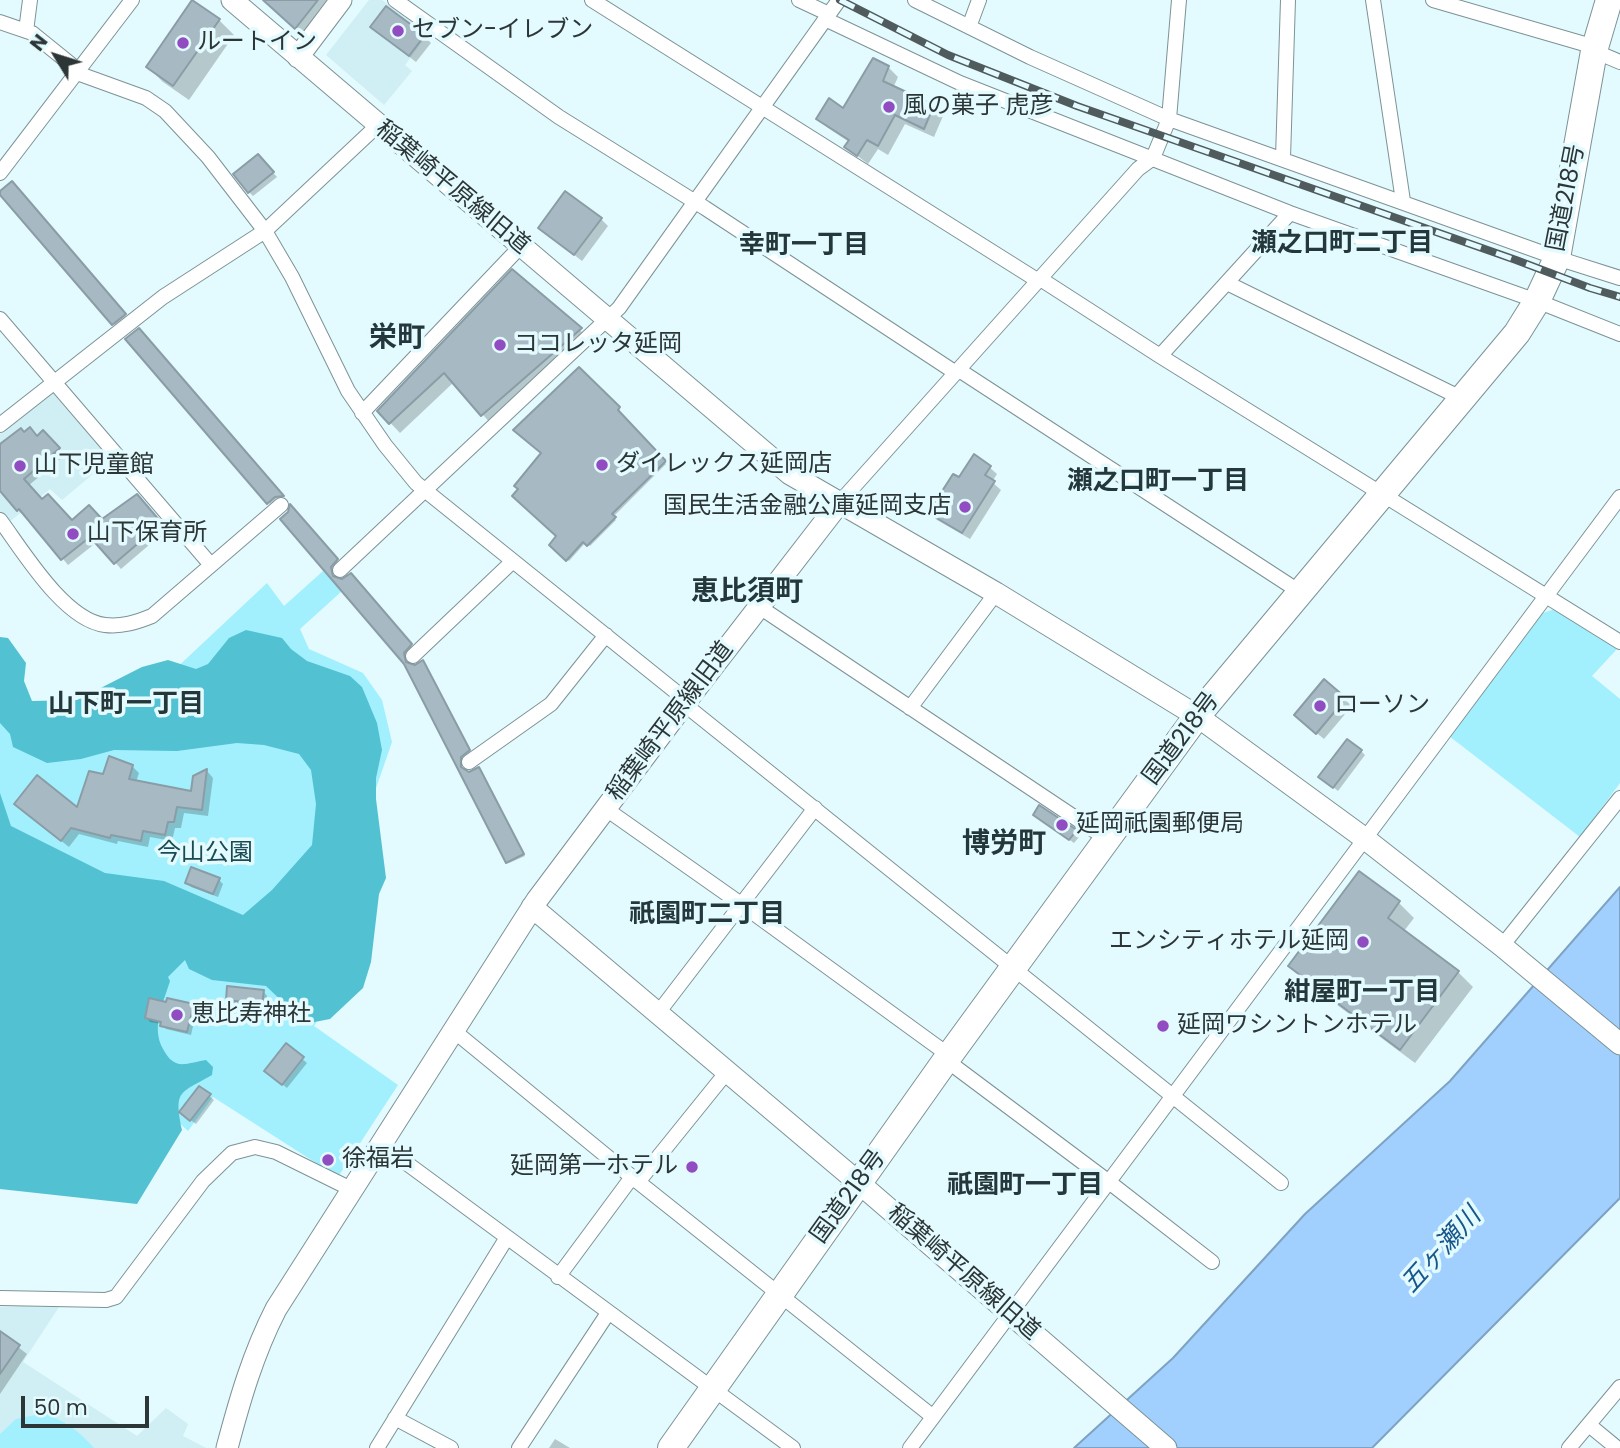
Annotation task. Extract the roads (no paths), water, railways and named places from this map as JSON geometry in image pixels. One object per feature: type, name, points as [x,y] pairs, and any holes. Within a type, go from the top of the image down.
[{"type":"highway","name":"国道218号","points":[[671,1448],[1012,969],[1198,716],[1517,333],[1537,301],[1557,258],[1595,49],[1609,0]]},
{"type":"street","points":[[26,31],[30,0]]},
{"type":"street","points":[[0,173],[132,0]]},
{"type":"street","name":"稲葉崎平原線旧道","points":[[232,0],[790,474],[840,502],[685,702],[532,908],[859,1183],[1166,1448]]},
{"type":"street","points":[[298,57],[341,0]]},
{"type":"street","points":[[396,0],[559,117],[1300,592]]},
{"type":"street","points":[[592,0],[1620,642]]},
{"type":"street","points":[[799,0],[827,17],[960,83],[1290,213],[1537,301],[1620,334]]},
{"type":"street","points":[[340,570],[619,308],[839,0]]},
{"type":"street","points":[[915,0],[1169,119],[1557,258],[1620,277]]},
{"type":"street","points":[[969,27],[979,0]]},
{"type":"street","points":[[1180,0],[1169,119],[1153,158],[1138,169],[840,502],[1198,716],[1364,838],[1620,1044]]},
{"type":"street","points":[[1283,159],[1288,0]]},
{"type":"street","points":[[1373,0],[1403,201]]},
{"type":"street","points":[[1441,1],[1595,49],[1620,62]]},
{"type":"street","points":[[0,22],[32,33],[78,72],[146,98],[165,111],[208,157],[265,231],[292,277],[348,391],[362,413],[425,491],[606,635],[1012,969],[1281,1183]]},
{"type":"street","points":[[0,425],[163,298],[265,231],[378,125]]},
{"type":"street","points":[[1160,356],[1290,213]]},
{"type":"street","points":[[362,413],[521,246]]},
{"type":"street","points":[[1227,283],[1463,399]]},
{"type":"street","points":[[0,319],[211,565]]},
{"type":"street","points":[[910,1448],[1620,497]]},
{"type":"street","points":[[0,520],[57,595],[83,617],[103,625],[130,625],[152,616],[281,505]]},
{"type":"street","points":[[413,656],[513,561]]},
{"type":"street","points":[[910,708],[996,593]]},
{"type":"street","points":[[758,606],[1107,839]]},
{"type":"street","points":[[469,762],[551,704],[606,635]]},
{"type":"street","points":[[1505,949],[1620,798]]},
{"type":"street","points":[[657,1013],[815,808]]},
{"type":"street","points":[[606,809],[741,904],[948,1058],[1212,1262]]},
{"type":"street","points":[[227,1448],[258,1343],[276,1309],[532,908]]},
{"type":"street","points":[[454,1031],[635,1180],[932,1416]]},
{"type":"street","points":[[558,1277],[635,1180],[726,1073]]},
{"type":"street","points":[[382,1145],[793,1448]]},
{"type":"street","points":[[0,1298],[106,1300],[116,1297],[203,1181],[232,1153],[255,1147],[276,1152],[353,1190]]},
{"type":"street","points":[[377,1448],[506,1239]]},
{"type":"street","points":[[519,1448],[608,1313]]},
{"type":"street","points":[[1569,1448],[1620,1387]]},
{"type":"street","points":[[395,1418],[451,1448]]},
{"type":"street","points":[[1588,1425],[1617,1448]]},
{"type":"water","name":"五ヶ瀬川","points":[[1620,887],[1620,1198],[1372,1448],[1074,1448],[1173,1358],[1305,1214],[1450,1081]]},
{"type":"railway","points":[[840,0],[948,55],[1077,106],[1620,297]]},
{"type":"place","name":"セブン-イレブン","points":[[398,31]]},
{"type":"place","name":"ルートイン","points":[[183,43]]},
{"type":"place","name":"風の菓子 虎彦","points":[[889,107]]},
{"type":"place","name":"ココレッタ延岡","points":[[500,345]]},
{"type":"place","name":"ダイレックス延岡店","points":[[602,465]]},
{"type":"place","name":"山下児童館","points":[[20,466]]},
{"type":"place","name":"国民生活金融公庫延岡支店","points":[[965,507]]},
{"type":"place","name":"山下保育所","points":[[73,534]]},
{"type":"place","name":"ローソン","points":[[1320,706]]},
{"type":"place","name":"延岡祇園郵便局","points":[[1062,825]]},
{"type":"place","name":"エンシティホテル延岡","points":[[1363,942]]},
{"type":"place","name":"恵比寿神社","points":[[177,1015]]},
{"type":"place","name":"延岡ワシントンホテル","points":[[1163,1026]]},
{"type":"place","name":"徐福岩","points":[[328,1160]]},
{"type":"place","name":"延岡第一ホテル","points":[[692,1167]]},
{"type":"district","name":"瀬之口町二丁目","points":[[1342,244]]},
{"type":"district","name":"幸町一丁目","points":[[804,246]]},
{"type":"district","name":"栄町","points":[[397,339]]},
{"type":"district","name":"瀬之口町一丁目","points":[[1158,482]]},
{"type":"district","name":"恵比須町","points":[[747,593]]},
{"type":"district","name":"山下町一丁目","points":[[126,705]]},
{"type":"district","name":"博労町","points":[[1004,845]]},
{"type":"district","name":"祇園町二丁目","points":[[707,915]]},
{"type":"district","name":"紺屋町一丁目","points":[[1362,993]]},
{"type":"district","name":"祇園町一丁目","points":[[1025,1186]]},
{"type":"park label","name":"今山公園","points":[[205,854]]}]
